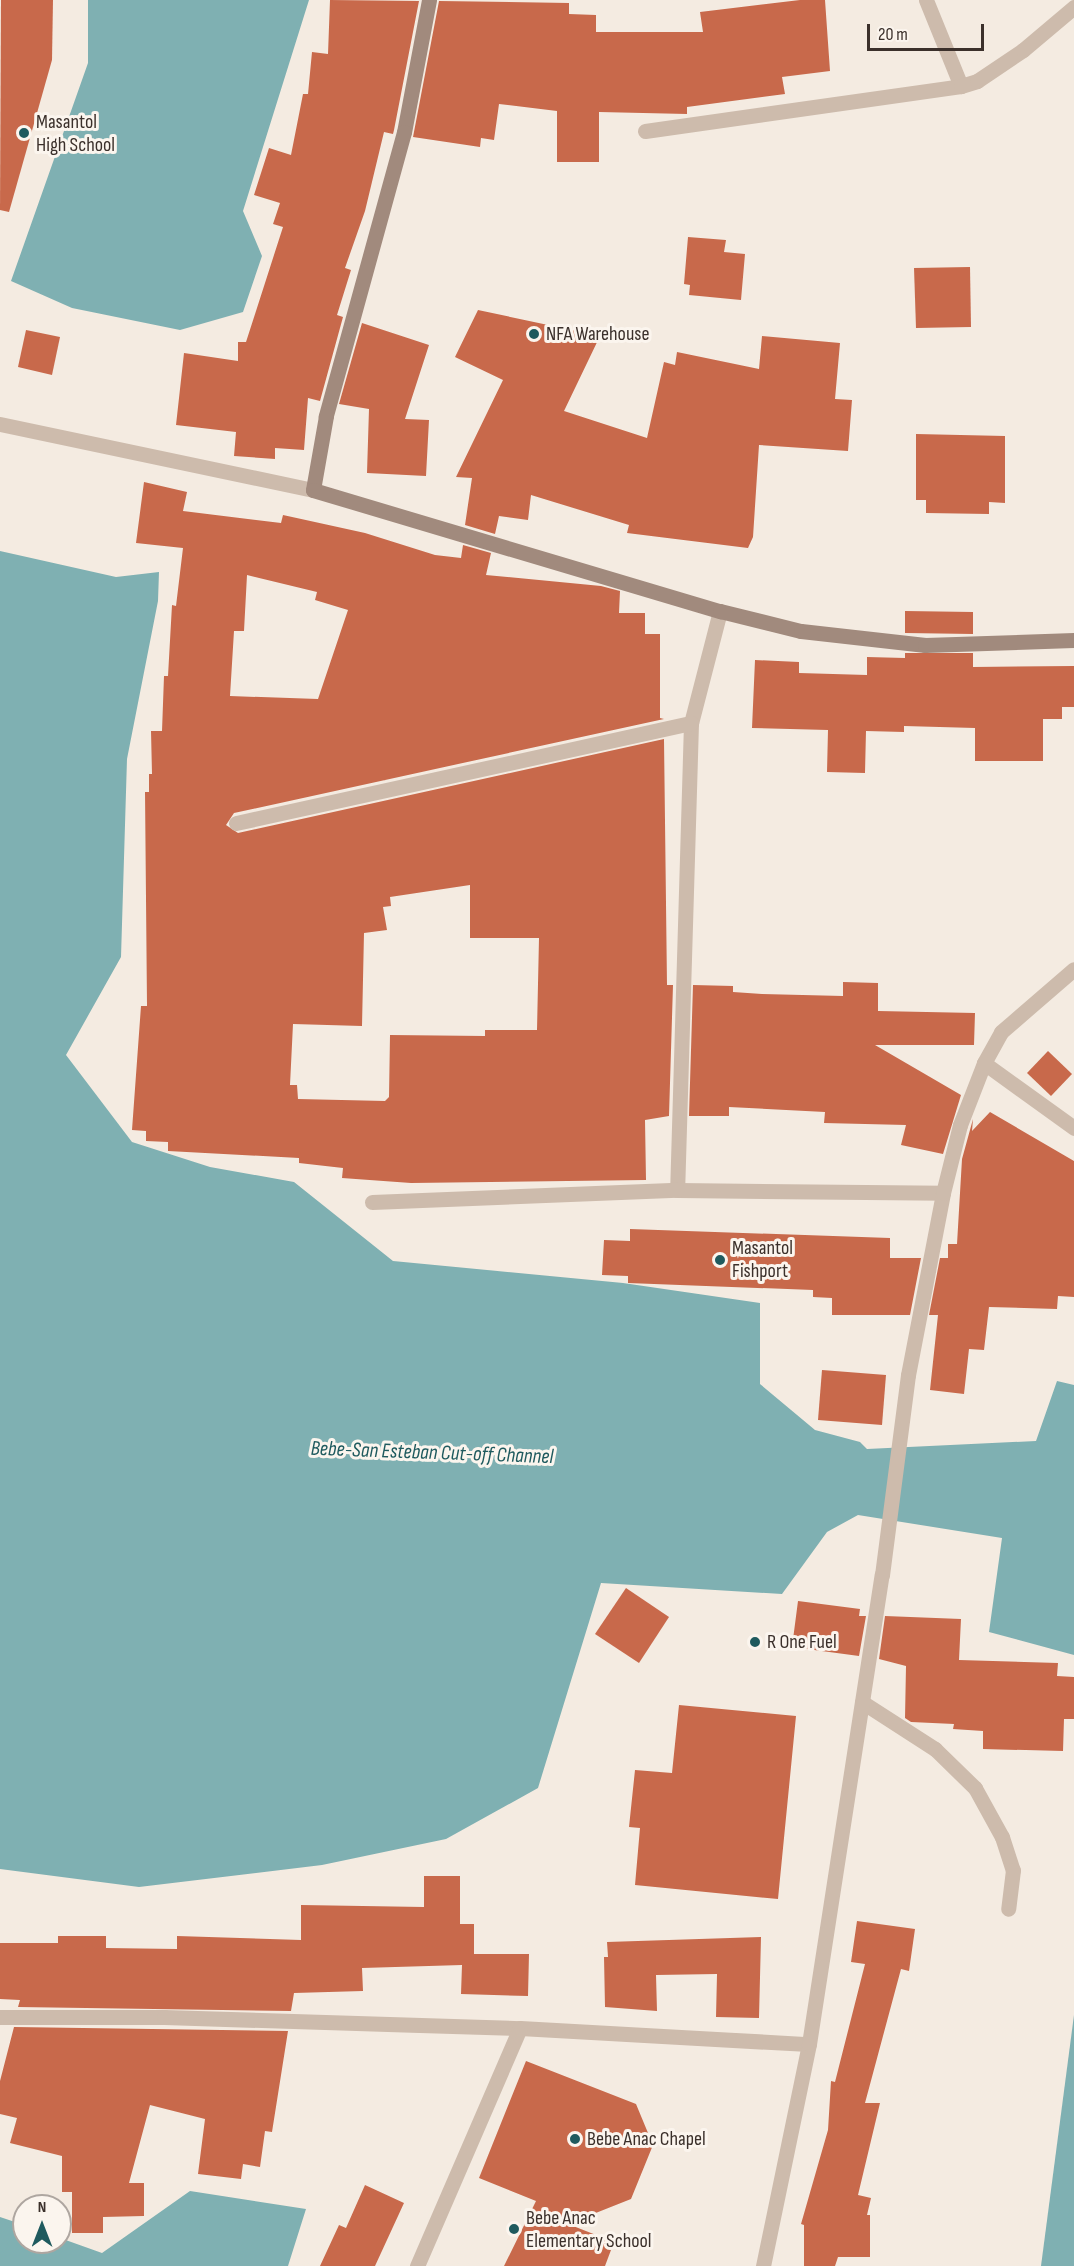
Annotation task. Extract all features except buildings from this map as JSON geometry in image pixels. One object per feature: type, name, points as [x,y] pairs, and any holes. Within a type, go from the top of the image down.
[{"type":"main road","points":[[429,0],[404,132],[326,416],[313,490],[720,611],[801,631],[925,645],[1074,640]]},
{"type":"street","points":[[926,0],[961,86]]},
{"type":"street","points":[[645,131],[961,86],[977,81],[1014,56],[1074,7]]},
{"type":"street","points":[[0,424],[313,490]]},
{"type":"street","points":[[677,1190],[690,723],[720,611]]},
{"type":"street","points":[[236,823],[690,723]]},
{"type":"street","points":[[763,2266],[809,2044],[882,1575],[908,1375],[943,1193],[960,1125],[984,1063],[1001,1032],[1074,969]]},
{"type":"street","points":[[984,1063],[1074,1128]]},
{"type":"street","points":[[372,1202],[677,1190],[943,1193]]},
{"type":"street","points":[[862,1702],[935,1749],[975,1788],[1002,1837],[1012,1870],[1008,1909]]},
{"type":"street","points":[[0,2017],[164,2017],[520,2028],[809,2044]]},
{"type":"street","points":[[417,2266],[520,2028]]},
{"type":"water","points":[[88,0],[309,0],[243,211],[262,256],[243,312],[180,330],[72,308],[11,281],[88,63]]},
{"type":"water","name":"Bebe-San Esteban Cut-off Channel","points":[[0,551],[116,577],[159,572],[158,601],[127,759],[121,957],[66,1055],[132,1142],[210,1167],[294,1182],[393,1261],[623,1283],[760,1303],[760,1384],[815,1430],[860,1442],[867,1449],[1036,1441],[1057,1381],[1074,1385],[1074,1655],[989,1632],[1002,1538],[858,1515],[827,1532],[782,1594],[601,1583],[538,1788],[446,1839],[322,1865],[139,1887],[0,1869]]},
{"type":"water","points":[[1074,2015],[1074,2266],[1041,2266]]},
{"type":"water","points":[[190,2191],[306,2209],[288,2266],[0,2266],[0,2217],[12,2221],[12,2254],[72,2254],[72,2242],[102,2253]]},
{"type":"place","name":"Masantol High School","points":[[24,133]]},
{"type":"place","name":"NFA Warehouse","points":[[534,334]]},
{"type":"place","name":"Masantol Fishport","points":[[720,1260]]},
{"type":"place","name":"R One Fuel","points":[[755,1642]]},
{"type":"place","name":"Bebe Anac Chapel","points":[[575,2139]]},
{"type":"place","name":"Bebe Anac Elementary School","points":[[514,2229]]}]
